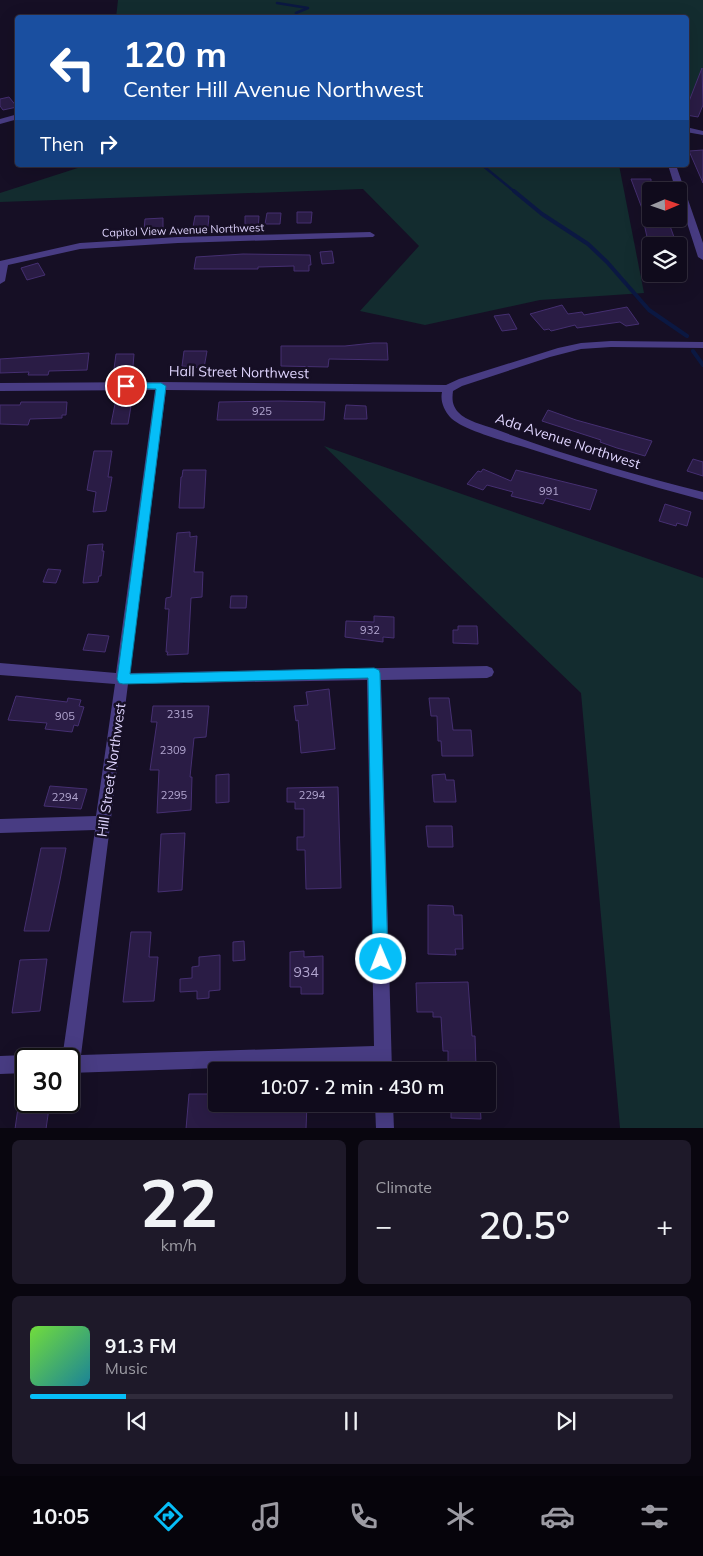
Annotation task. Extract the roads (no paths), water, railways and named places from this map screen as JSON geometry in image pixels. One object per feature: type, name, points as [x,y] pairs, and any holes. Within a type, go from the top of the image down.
[{"type":"street","points":[[0,122],[15,117]]},
{"type":"street","points":[[689,130],[703,133]]},
{"type":"street","points":[[673,167],[703,257]]},
{"type":"street","name":"Capitol View Avenue Northwest","points":[[2,263],[80,246],[178,240],[370,235]]},
{"type":"street","points":[[0,281],[2,263]]},
{"type":"street","points":[[448,389],[457,383],[490,374],[545,354],[581,346],[606,344],[703,345]]},
{"type":"street","name":"Hall Street Northwest","points":[[0,387],[161,386],[448,389]]},
{"type":"street","name":"Hill Street Northwest","points":[[72,1048],[104,823],[161,386]]},
{"type":"street","name":"Ada Avenue Northwest","points":[[448,389],[446,400],[454,415],[468,423],[505,438],[638,480],[703,496]]},
{"type":"street","points":[[0,669],[123,679],[487,672]]},
{"type":"street","points":[[374,673],[383,1062]]},
{"type":"street","points":[[0,826],[104,823]]},
{"type":"street","points":[[0,1065],[15,1064]]},
{"type":"street","points":[[80,1064],[208,1064]]},
{"type":"street","points":[[384,1112],[385,1128]]},
{"type":"waterway","points":[[277,3],[308,8],[296,13],[296,15]]},
{"type":"waterway","points":[[484,167],[515,192]]},
{"type":"waterway","points":[[514,191],[542,214],[588,244],[607,262],[649,310],[687,336]]},
{"type":"waterway","points":[[693,351],[703,365]]}]
